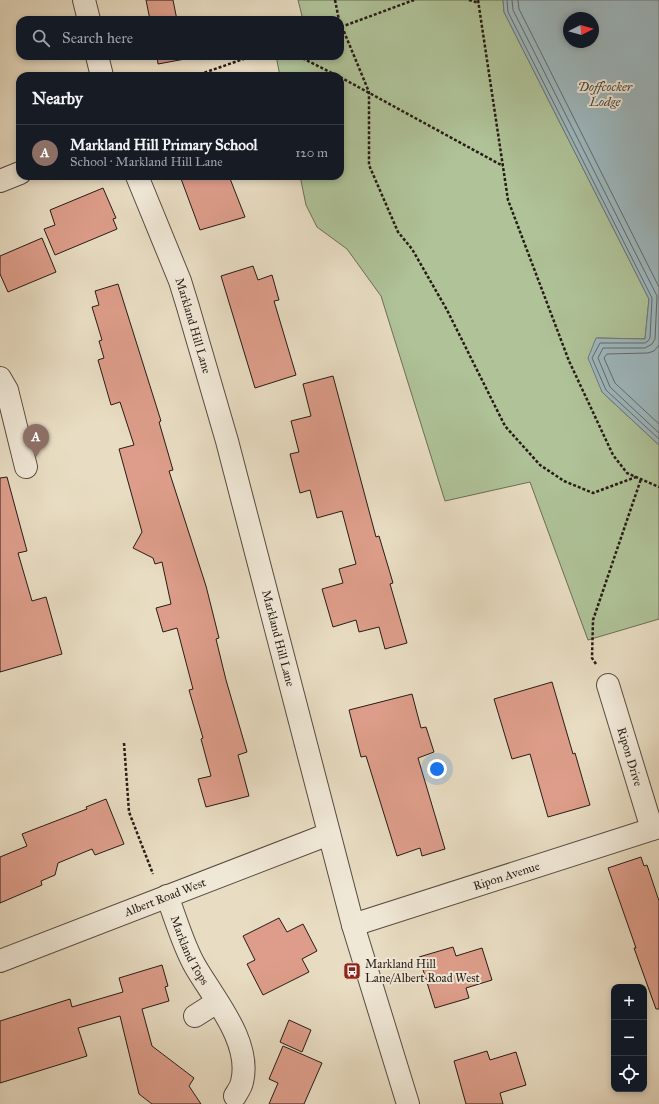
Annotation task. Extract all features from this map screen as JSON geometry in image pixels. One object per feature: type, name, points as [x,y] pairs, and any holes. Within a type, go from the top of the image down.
[{"type":"street","points":[[84,0],[87,16]]},
{"type":"street","points":[[98,60],[101,72]]},
{"type":"street","points":[[0,181],[16,174]]},
{"type":"street","name":"Markland Hill Lane","points":[[139,180],[180,281],[227,440],[353,925],[408,1104]]},
{"type":"street","points":[[0,378],[7,390],[26,467]]},
{"type":"street","name":"Ripon Drive","points":[[608,686],[655,828]]},
{"type":"street","name":"Ripon Avenue","points":[[353,925],[655,828]]},
{"type":"street","name":"Albert Road West","points":[[0,961],[329,834]]},
{"type":"street","name":"Markland Tops","points":[[167,896],[189,953],[229,1021],[238,1041],[244,1071],[242,1084],[235,1096]]},
{"type":"street","points":[[195,1016],[217,1002]]},
{"type":"path","points":[[335,0],[339,16]]},
{"type":"path","points":[[344,26],[414,0]]},
{"type":"path","points":[[469,0],[478,1],[508,200],[569,361],[613,455],[627,473],[659,487]]},
{"type":"path","points":[[344,34],[369,92],[369,165],[398,232],[412,249],[447,310],[505,426],[540,465],[564,481],[593,493],[636,477]]},
{"type":"path","points":[[206,72],[240,60]]},
{"type":"path","points":[[306,60],[329,72]]},
{"type":"path","points":[[344,80],[502,166]]},
{"type":"path","points":[[608,686],[592,658],[593,620],[641,479]]},
{"type":"path","points":[[124,743],[129,812],[152,874]]},
{"type":"green space","points":[[298,0],[503,0],[504,12],[649,299],[645,339],[597,338],[602,392],[659,445],[659,619],[588,640],[530,482],[445,501],[381,296],[347,249],[317,227],[306,205],[301,180],[344,180],[344,72],[279,72],[277,60],[344,60],[344,16],[302,16]]},
{"type":"water","name":"Doffcocker Lodge","points":[[503,0],[659,0],[659,445],[602,392],[588,358],[596,338],[645,339],[649,299],[504,12]]},
{"type":"building","points":[[146,0],[173,0],[176,16],[149,16]]},
{"type":"building","points":[[158,60],[180,60],[158,64]]},
{"type":"building","points":[[181,180],[231,180],[245,217],[200,230]]},
{"type":"building","points":[[103,188],[116,218],[113,219],[117,229],[55,255],[44,229],[55,225],[50,210]]},
{"type":"building","points":[[42,238],[56,272],[8,292],[0,274],[0,256]]},
{"type":"building","points":[[253,266],[258,280],[272,275],[279,300],[274,301],[296,375],[255,388],[221,276]]},
{"type":"building","points":[[118,284],[161,421],[159,422],[173,470],[169,471],[206,586],[219,638],[216,639],[226,680],[247,752],[238,755],[249,796],[206,807],[198,779],[211,776],[201,739],[203,738],[189,690],[193,689],[177,628],[163,632],[156,608],[171,604],[162,562],[155,564],[153,558],[133,548],[142,532],[119,449],[134,445],[120,402],[111,405],[98,360],[104,358],[99,341],[102,340],[92,307],[99,305],[95,291]]},
{"type":"building","points":[[333,376],[376,537],[379,536],[393,583],[390,584],[407,643],[385,649],[379,627],[359,632],[356,620],[333,627],[322,589],[343,583],[339,569],[356,564],[342,511],[317,518],[310,490],[300,493],[290,454],[299,452],[291,421],[311,416],[303,384]]},
{"type":"building","points":[[7,477],[27,551],[18,553],[32,601],[46,597],[62,654],[0,672],[0,478]]},
{"type":"building","points":[[552,682],[590,805],[548,817],[530,754],[512,759],[494,699]]},
{"type":"building","points":[[412,694],[421,728],[426,727],[434,752],[418,758],[445,849],[422,856],[420,848],[397,856],[366,756],[361,757],[349,710]]},
{"type":"building","points":[[106,799],[124,844],[95,855],[92,849],[58,863],[55,875],[41,881],[42,885],[0,903],[0,857],[27,846],[22,834],[87,809],[86,807]]},
{"type":"building","points":[[641,857],[644,866],[647,865],[659,901],[659,1009],[656,1009],[608,868]]},
{"type":"building","points":[[279,918],[287,932],[303,924],[317,951],[302,959],[309,972],[263,995],[247,964],[255,960],[243,936]]},
{"type":"building","points":[[453,947],[456,956],[482,948],[492,980],[466,988],[469,998],[435,1008],[419,957]]},
{"type":"building","points":[[162,965],[168,986],[165,987],[169,1001],[142,1009],[152,1046],[194,1078],[189,1086],[201,1104],[152,1104],[139,1094],[120,1016],[78,1028],[87,1056],[0,1083],[0,1021],[70,999],[72,1007],[123,992],[119,978]]},
{"type":"building","points":[[289,1020],[311,1030],[302,1052],[280,1042]]},
{"type":"building","points":[[283,1046],[322,1063],[304,1104],[269,1104],[278,1083],[269,1079]]},
{"type":"building","points":[[487,1051],[490,1060],[516,1052],[526,1085],[500,1093],[503,1104],[466,1104],[454,1061]]},
{"type":"place","name":"Markland Hill Primary School","points":[[36,457]]},
{"type":"place","name":"Markland Hill Lane/Albert Road West","points":[[352,971]]}]
